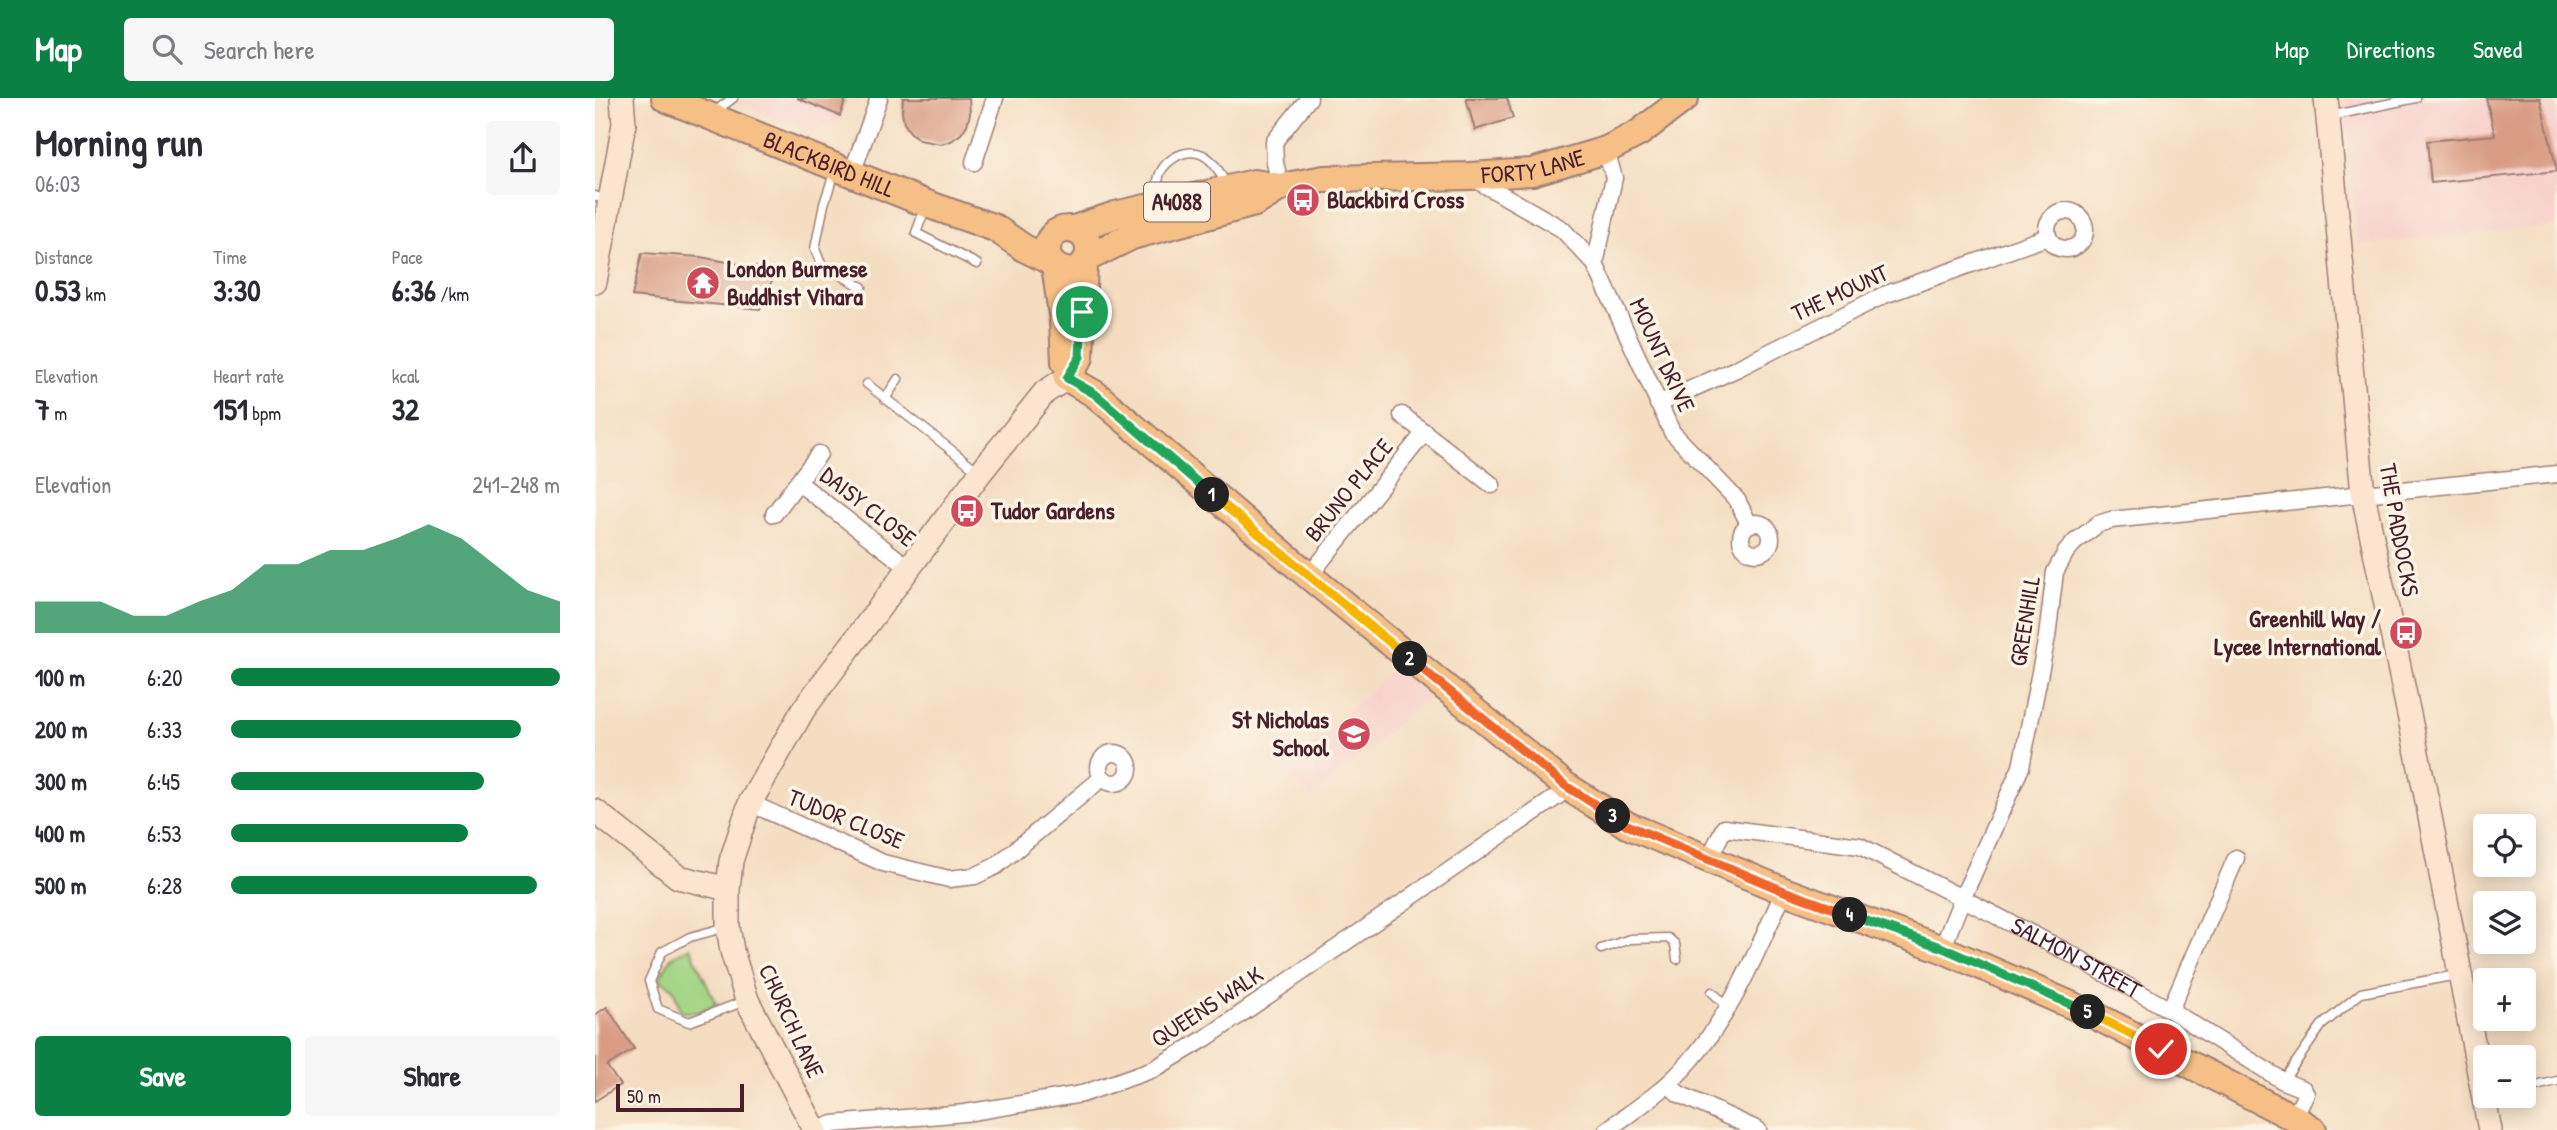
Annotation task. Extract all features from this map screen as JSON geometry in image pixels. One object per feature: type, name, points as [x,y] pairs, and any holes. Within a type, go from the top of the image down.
[{"type":"main road","points":[[595,282],[603,199],[614,175],[624,124],[622,98]]},
{"type":"main road","name":"BLACKBIRD HILL","points":[[665,98],[927,204],[995,228],[1053,264]]},
{"type":"main road","name":"FORTY LANE","points":[[1065,231],[1115,215],[1254,183],[1281,187],[1324,179],[1532,172],[1606,150],[1639,133],[1685,98]]},
{"type":"main road","name":"THE PADDOCKS","points":[[2327,107],[2363,494],[2427,796],[2459,975],[2488,1098],[2490,1130]]},
{"type":"main road","name":"FORTY LANE","points":[[1086,260],[1132,236],[1255,203],[1281,187]]},
{"type":"main road","name":"BLACKBIRD HILL","points":[[995,228],[1065,231]]},
{"type":"main road","points":[[595,811],[678,877],[728,889],[731,861],[750,803],[803,710],[980,473],[1045,393],[1067,378],[1080,357],[1087,240],[1082,233],[1065,231],[1048,246],[1063,321],[1067,378]]},
{"type":"main road","points":[[1053,264],[1069,271],[1086,260]]},
{"type":"main road","name":"SALMON STREET","points":[[1067,378],[1095,394],[1309,576],[1566,786],[1627,825],[1784,891],[1943,948],[2094,1015],[2303,1124]]},
{"type":"main road","name":"CHURCH LANE","points":[[728,889],[728,927],[733,958],[747,1000],[817,1130]]},
{"type":"street","points":[[844,170],[879,98]]},
{"type":"street","points":[[974,162],[995,98]]},
{"type":"street","points":[[1281,187],[1275,163],[1274,142],[1309,98]]},
{"type":"street","points":[[1595,264],[1614,178],[1606,150]]},
{"type":"street","name":"MOUNT DRIVE","points":[[1470,176],[1562,229],[1595,264],[1672,432],[1737,500],[1749,524]]},
{"type":"street","name":"THE MOUNT","points":[[1658,404],[1736,369],[1884,295],[2047,237]]},
{"type":"street","name":"BRUNO PLACE","points":[[1402,415],[1492,485]]},
{"type":"street","name":"BRUNO PLACE","points":[[1309,576],[1425,432]]},
{"type":"street","name":"DAISY CLOSE","points":[[774,514],[819,454]]},
{"type":"street","name":"GREENHILL","points":[[1943,948],[2021,767],[2047,637],[2055,572],[2066,551],[2098,524],[2111,520],[2557,474]]},
{"type":"street","name":"DAISY CLOSE","points":[[799,482],[909,568]]},
{"type":"street","name":"TUDOR CLOSE","points":[[750,803],[883,863],[949,879],[975,876],[996,866],[1102,778]]},
{"type":"street","name":"QUEENS WALK","points":[[817,1130],[832,1124],[965,1113],[1082,1094],[1154,1069],[1206,1038],[1558,796],[1566,786]]},
{"type":"street","name":"SALMON STREET","points":[[1709,859],[1724,828],[1860,846],[2069,953],[2170,1010],[2283,1081],[2305,1091],[2303,1124]]},
{"type":"street","points":[[2170,1010],[2236,858]]},
{"type":"street","points":[[1607,1130],[1668,1084],[1700,1050],[1749,969],[1784,891]]},
{"type":"street","points":[[1668,1084],[1679,1094],[1758,1130]]},
{"type":"lane","points":[[710,116],[733,98]]},
{"type":"lane","points":[[2327,107],[2416,98]]},
{"type":"lane","points":[[1161,205],[1158,183],[1163,166],[1171,159],[1188,153],[1201,154],[1209,159],[1222,177],[1227,190]]},
{"type":"lane","points":[[844,170],[824,204],[815,249],[821,264],[862,287]]},
{"type":"lane","points":[[927,204],[916,233],[977,264]]},
{"type":"lane","points":[[885,399],[898,379]]},
{"type":"lane","points":[[867,384],[980,473]]},
{"type":"lane","points":[[728,927],[690,936],[662,952],[649,981],[657,1009],[689,1022],[747,1000]]},
{"type":"lane","points":[[1601,949],[1630,939],[1668,938],[1675,944],[1677,959]]},
{"type":"lane","points":[[2283,1081],[2322,1025],[2361,993],[2459,975]]},
{"type":"lane","points":[[1712,992],[1728,1007]]},
{"type":"lane","points":[[2536,1086],[2557,1081]]},
{"type":"shaded area","points":[[724,98],[847,98],[838,121],[812,133]]},
{"type":"shaded area","points":[[2343,98],[2557,98],[2557,226],[2358,245]]},
{"type":"shaded area","name":"St Nicholas School","points":[[1395,668],[1429,697],[1311,797],[1283,772]]},
{"type":"green space","points":[[690,947],[716,1004],[699,1012],[681,1012],[673,988],[659,979],[671,958]]},
{"type":"building","points":[[797,98],[846,98],[840,116]]},
{"type":"building","points":[[903,98],[969,98],[970,114],[967,125],[961,134],[951,141],[941,144],[919,140],[904,123]]},
{"type":"building","points":[[1466,98],[1507,98],[1513,118],[1475,130]]},
{"type":"building","points":[[2486,98],[2540,98],[2557,171],[2431,183],[2427,141],[2495,135]]},
{"type":"building","name":"London Burmese Buddhist Vihara","points":[[642,253],[700,257],[776,271],[760,309],[632,296]]},
{"type":"building","points":[[607,1007],[634,1049],[607,1066],[620,1085],[595,1101],[595,1015]]},
{"type":"place","name":"Blackbird Cross","points":[[1303,200]]},
{"type":"place","name":"London Burmese Buddhist Vihara","points":[[703,283]]},
{"type":"place","name":"Tudor Gardens","points":[[967,511]]},
{"type":"place","name":"Greenhill Way / Lycee International","points":[[2406,633]]},
{"type":"place","name":"St Nicholas School","points":[[1354,734]]},
{"type":"route","points":[[1082,312],[1080,357],[1067,378],[1095,394],[1309,576],[1566,786],[1627,825],[1784,891],[1943,948],[2094,1015],[2161,1049]]}]
